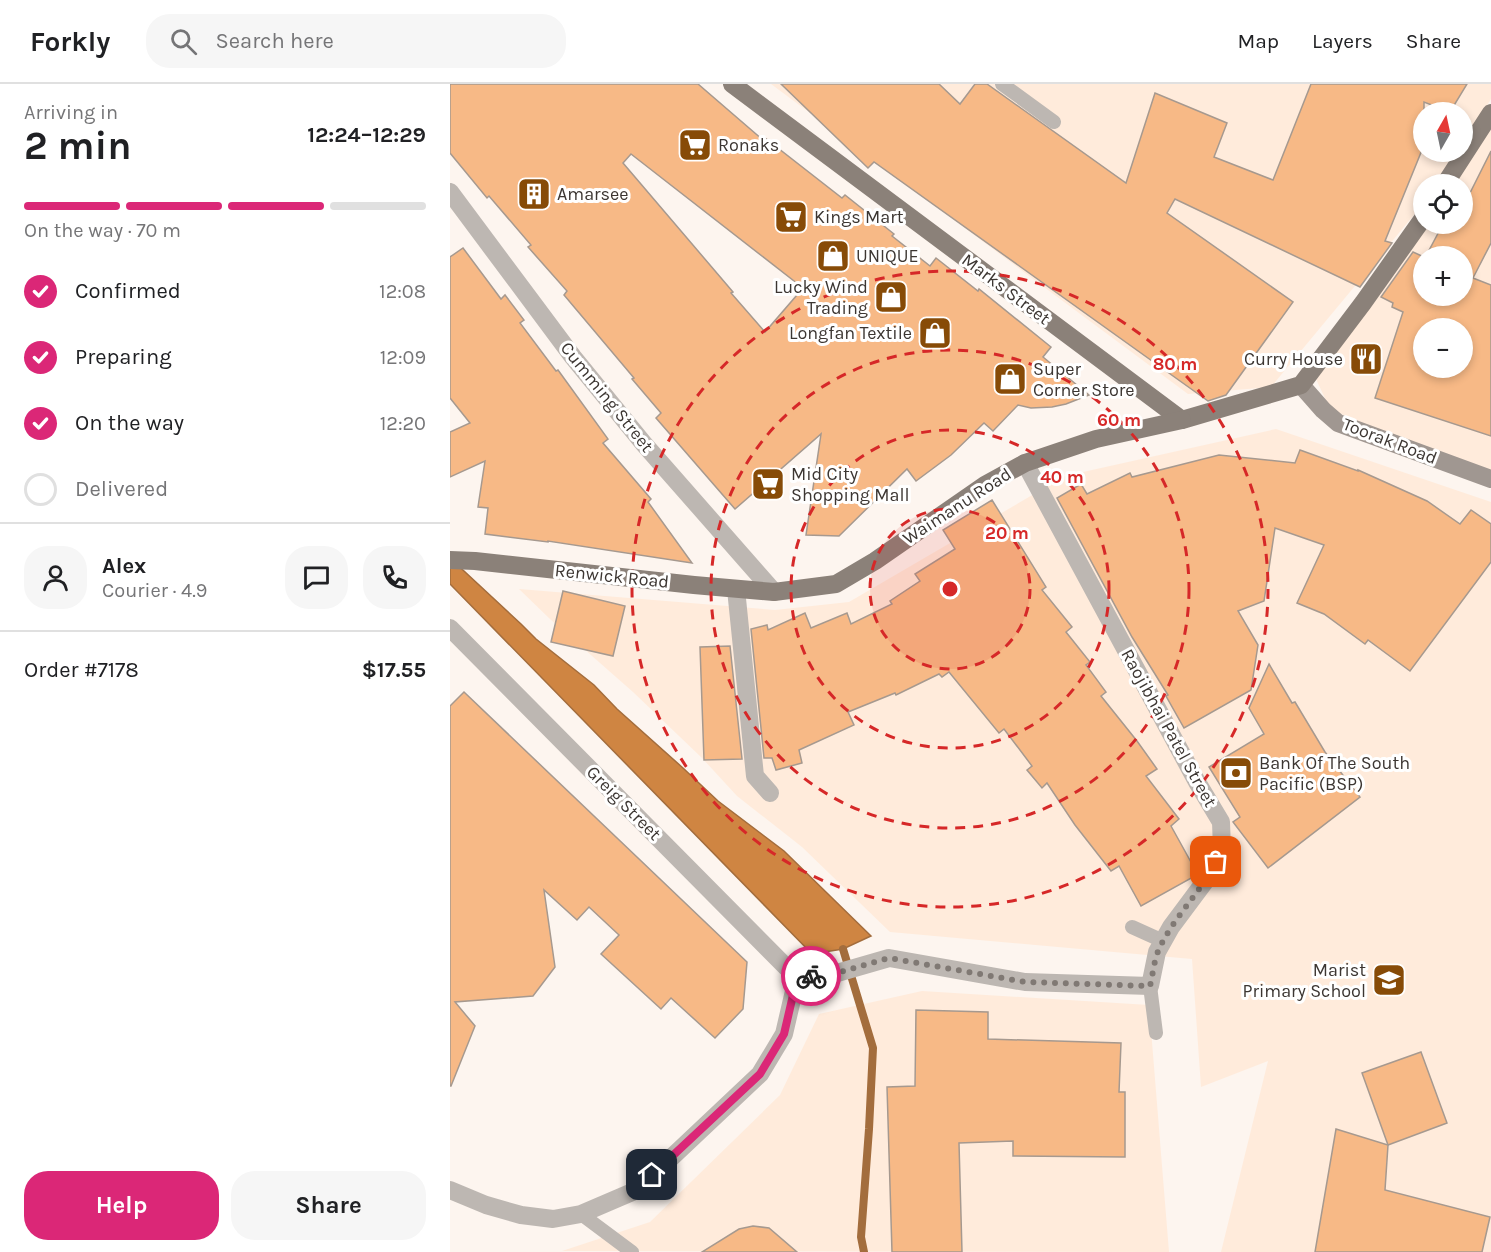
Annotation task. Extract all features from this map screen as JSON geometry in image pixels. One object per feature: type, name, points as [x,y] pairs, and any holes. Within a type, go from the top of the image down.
[{"type":"main road","name":"Marks Street","points":[[732,84],[1182,420]]},
{"type":"main road","points":[[1451,174],[1491,113]]},
{"type":"main road","points":[[1182,420],[1301,385],[1413,233]]},
{"type":"main road","name":"Toorak Road","points":[[1301,385],[1338,423],[1491,479]]},
{"type":"main road","name":"Waimanu Road","points":[[774,592],[836,584],[875,561],[985,485],[1025,463],[1096,439],[1182,420]]},
{"type":"main road","name":"Renwick Road","points":[[450,560],[774,592]]},
{"type":"street","name":"Cumming Street","points":[[450,192],[573,357],[644,444],[774,592]]},
{"type":"street","name":"Raojibhai Patel Street","points":[[1025,463],[1197,782],[1221,822],[1222,849],[1209,876],[1163,941],[1150,986]]},
{"type":"street","points":[[735,589],[755,777],[770,793]]},
{"type":"street","name":"Greig Street","points":[[450,628],[797,978]]},
{"type":"street","points":[[450,1190],[486,1205],[521,1215],[553,1219],[581,1214],[637,1190],[760,1074],[784,1034],[797,978],[837,973],[889,958],[1025,982],[1150,986]]},
{"type":"lane","points":[[1002,84],[1054,122]]},
{"type":"lane","points":[[1132,927],[1163,941]]},
{"type":"lane","name":"Raojibhai Patel Street","points":[[1150,986],[1156,1033]]},
{"type":"lane","points":[[581,1214],[632,1252]]},
{"type":"shaded area","points":[[771,84],[1491,84],[1491,99],[1473,128],[1473,102],[1413,102],[1413,162],[1451,162],[1444,174],[1413,174],[1413,216],[1271,387],[1188,394]]},
{"type":"shaded area","points":[[1491,128],[1491,472],[1372,428],[1330,409],[1316,379],[1340,341],[1376,300],[1420,234],[1473,234],[1473,174],[1460,174],[1468,162],[1473,162],[1473,155]]},
{"type":"shaded area","points":[[1276,429],[1491,502],[1491,1252],[1221,1252],[1268,1061],[1201,1087],[1192,959],[890,932],[802,847],[737,796],[702,758],[633,692],[519,589],[775,610],[849,602],[1065,476]]},
{"type":"shaded area","points":[[450,558],[536,639],[594,685],[617,709],[718,801],[784,851],[871,936],[843,949],[812,954],[450,584]]},
{"type":"shaded area","points":[[922,991],[1149,1005],[1169,1252],[562,1251],[650,1222],[780,1095],[819,1014]]},
{"type":"building","points":[[450,84],[698,84],[763,140],[765,138],[842,198],[845,195],[930,266],[936,258],[978,291],[979,289],[1051,347],[1043,357],[1089,395],[1052,407],[1031,408],[1018,405],[993,431],[984,423],[951,455],[916,481],[907,469],[839,536],[806,535],[821,434],[735,509],[656,418],[661,413],[564,295],[567,291],[528,247],[531,245],[489,196],[487,198],[450,153]],"holes":[[[631,154],[803,288],[765,332],[623,163]]]},
{"type":"building","points":[[781,84],[939,84],[960,104],[975,84],[987,84],[1126,183],[1155,93],[1227,123],[1214,157],[1273,180],[1311,84],[1467,84],[1456,102],[1413,102],[1413,162],[1417,162],[1385,241],[1392,243],[1360,287],[1175,199],[1167,213],[1293,302],[1226,395],[1208,401],[874,162],[868,168]]},
{"type":"building","points":[[1491,151],[1491,243],[1473,278],[1473,246],[1431,246],[1438,234],[1473,234],[1473,187]]},
{"type":"building","points":[[463,248],[501,299],[505,295],[524,320],[520,323],[556,371],[558,370],[608,439],[603,443],[651,499],[648,502],[692,563],[548,541],[485,534],[488,508],[478,507],[485,461],[450,477],[450,432],[470,423],[450,398],[450,257]]},
{"type":"building","points":[[1413,252],[1413,306],[1473,306],[1473,278],[1491,285],[1491,436],[1375,398],[1403,312],[1392,307],[1393,303],[1381,297]]},
{"type":"building","points":[[1300,450],[1358,470],[1427,501],[1460,524],[1471,510],[1491,524],[1491,562],[1410,671],[1368,640],[1365,644],[1324,614],[1297,603],[1324,545],[1275,528],[1264,601],[1238,611],[1258,645],[1251,690],[1184,728],[1166,696],[1168,695],[1132,637],[1057,498],[1081,484],[1087,494],[1130,473],[1132,477],[1219,455],[1295,463]]},
{"type":"building","points":[[992,500],[1046,587],[1042,590],[1072,627],[1066,632],[1090,662],[1086,665],[1106,692],[1101,696],[1157,769],[1146,776],[1179,819],[1171,826],[1197,873],[1141,906],[1119,866],[1111,871],[1075,825],[1047,783],[1042,788],[1027,770],[1032,766],[1004,729],[999,733],[949,672],[942,677],[939,674],[896,695],[895,693],[848,712],[854,725],[799,750],[802,763],[776,770],[772,758],[764,758],[751,629],[767,625],[768,630],[805,613],[811,628],[847,613],[851,624],[892,604],[890,601],[920,581],[915,574],[955,549],[943,530]]},
{"type":"building","points":[[563,591],[625,606],[613,656],[551,642]]},
{"type":"building","points":[[730,646],[742,759],[704,760],[700,647]]},
{"type":"building","points":[[1269,664],[1325,752],[1360,797],[1268,868],[1233,822],[1240,817],[1209,767],[1264,734],[1249,708]]},
{"type":"building","points":[[464,692],[747,962],[743,1009],[715,1038],[671,998],[661,1009],[601,954],[619,935],[589,907],[577,920],[544,890],[555,967],[533,996],[455,1002],[475,1026],[450,1086],[450,706]]},
{"type":"building","points":[[916,1010],[988,1012],[988,1039],[1121,1043],[1119,1092],[1125,1092],[1125,1157],[1013,1156],[1013,1141],[959,1143],[962,1252],[892,1252],[887,1087],[915,1086]]},
{"type":"building","points":[[1421,1052],[1447,1123],[1388,1145],[1362,1073]]},
{"type":"building","points":[[1336,1129],[1388,1145],[1385,1190],[1490,1217],[1482,1252],[1315,1252]]},
{"type":"building","points":[[753,1226],[769,1228],[797,1252],[702,1252],[739,1229]]},
{"type":"waterway","points":[[843,949],[873,1048],[861,1237],[864,1252]]},
{"type":"way so far","points":[[811,976],[837,973],[889,958],[1025,982],[1150,986],[1163,941],[1209,876],[1216,862]]},
{"type":"place","name":"Ronaks","points":[[695,145]]},
{"type":"place","name":"Amarsee","points":[[534,194]]},
{"type":"place","name":"Kings Mart","points":[[791,217]]},
{"type":"place","name":"UNIQUE","points":[[833,256]]},
{"type":"place","name":"Lucky Wind Trading","points":[[891,297]]},
{"type":"place","name":"Longfan Textile","points":[[935,333]]},
{"type":"place","name":"Curry House","points":[[1366,359]]},
{"type":"place","name":"Super Corner Store","points":[[1010,379]]},
{"type":"place","name":"Mid City Shopping Mall","points":[[768,484]]},
{"type":"place","name":"Bank Of The South Pacific (BSP)","points":[[1236,773]]},
{"type":"place","name":"Marist Primary School","points":[[1389,980]]},
{"type":"route","points":[[652,1175],[760,1074],[784,1034],[797,978],[811,976]]}]
